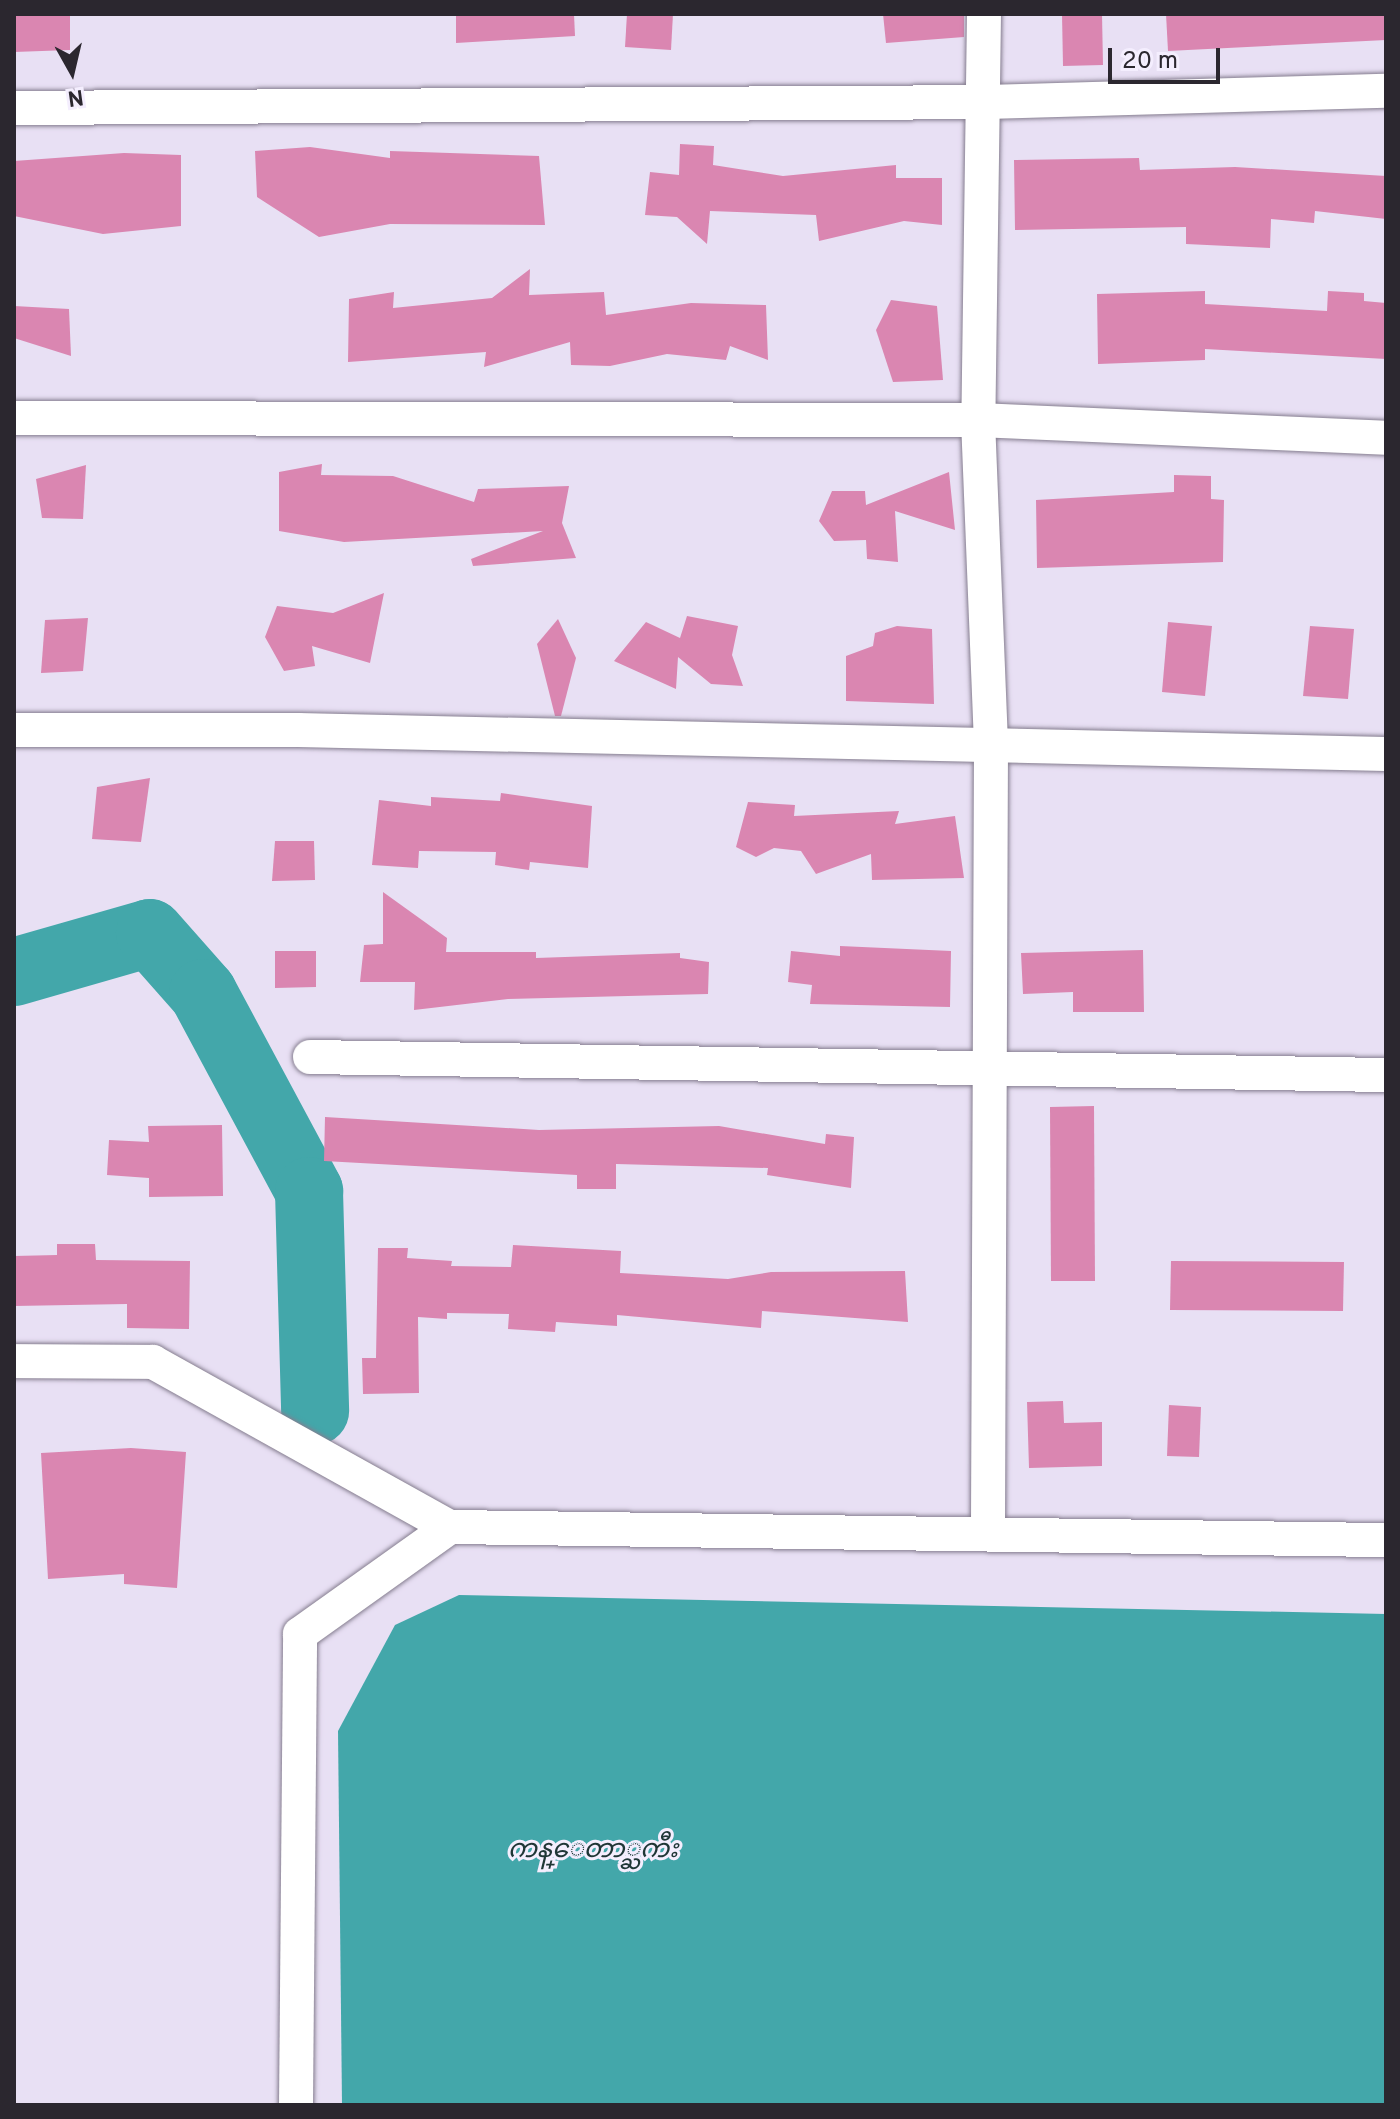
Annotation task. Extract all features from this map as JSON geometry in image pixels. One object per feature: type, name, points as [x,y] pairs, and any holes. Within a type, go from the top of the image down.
[{"type":"street","points":[[984,14],[986,102],[978,420],[991,745],[988,1531]]},
{"type":"street","points":[[14,108],[986,102],[1386,91]]},
{"type":"street","points":[[14,418],[978,420],[1386,438]]},
{"type":"street","points":[[14,730],[1386,754]]},
{"type":"street","points":[[310,1057],[1386,1075]]},
{"type":"street","points":[[14,1361],[153,1362],[450,1527],[988,1531],[1386,1540]]},
{"type":"street","points":[[296,2105],[300,1634],[450,1527]]},
{"type":"water","name":"ကန္ေတာ္ႀကီး","points":[[459,1595],[1386,1614],[1386,2105],[342,2105],[338,1731],[395,1625]]},
{"type":"building","points":[[14,14],[70,14],[70,50],[14,52]]},
{"type":"building","points":[[456,14],[574,14],[575,36],[456,43]]},
{"type":"building","points":[[627,14],[673,14],[671,50],[625,47]]},
{"type":"building","points":[[883,14],[964,14],[964,37],[886,43]]},
{"type":"building","points":[[1062,14],[1102,14],[1103,65],[1063,66]]},
{"type":"building","points":[[1166,14],[1386,14],[1386,40],[1168,51]]},
{"type":"building","points":[[680,144],[714,146],[713,165],[783,176],[896,165],[896,178],[942,178],[942,225],[904,221],[819,241],[816,215],[710,211],[707,244],[677,217],[645,215],[650,172],[679,175]]},
{"type":"building","points":[[310,147],[390,158],[390,151],[539,156],[545,225],[390,224],[319,237],[257,197],[255,151]]},
{"type":"building","points":[[124,153],[181,155],[181,226],[103,234],[14,216],[14,161]]},
{"type":"building","points":[[1139,158],[1140,170],[1235,167],[1386,176],[1386,219],[1315,211],[1314,223],[1271,219],[1270,248],[1186,244],[1186,227],[1015,230],[1014,160]]},
{"type":"building","points":[[530,269],[529,295],[604,292],[606,315],[691,303],[766,305],[768,360],[730,346],[726,360],[667,354],[610,366],[571,365],[570,342],[484,367],[486,352],[348,362],[349,299],[394,292],[393,308],[492,298]]},
{"type":"building","points":[[1205,291],[1205,304],[1327,311],[1328,291],[1364,293],[1364,301],[1386,303],[1386,359],[1205,349],[1205,360],[1098,364],[1097,294]]},
{"type":"building","points":[[891,300],[937,306],[943,380],[893,382],[876,330]]},
{"type":"building","points":[[14,306],[69,309],[71,356],[14,338]]},
{"type":"building","points":[[322,464],[321,475],[393,476],[474,502],[478,489],[569,486],[562,523],[576,558],[473,566],[471,559],[543,531],[344,542],[279,531],[279,472]]},
{"type":"building","points":[[86,465],[83,519],[42,518],[36,479]]},
{"type":"building","points":[[949,472],[955,530],[895,511],[898,562],[867,559],[866,540],[834,541],[819,521],[832,491],[865,491],[866,505]]},
{"type":"building","points":[[1174,475],[1211,476],[1211,499],[1224,500],[1223,562],[1037,568],[1036,500],[1174,492]]},
{"type":"building","points":[[384,593],[370,663],[312,646],[315,666],[284,671],[265,637],[277,606],[333,613]]},
{"type":"building","points":[[687,616],[738,626],[732,655],[743,686],[711,684],[678,657],[676,689],[614,661],[646,622],[680,638]]},
{"type":"building","points":[[88,618],[83,671],[41,673],[45,620]]},
{"type":"building","points":[[558,619],[576,658],[561,716],[555,716],[537,644]]},
{"type":"building","points":[[1168,622],[1212,626],[1205,696],[1162,692]]},
{"type":"building","points":[[897,626],[932,629],[934,704],[846,701],[846,656],[873,646],[875,633]]},
{"type":"building","points":[[1310,626],[1354,629],[1348,699],[1303,696]]},
{"type":"building","points":[[150,778],[141,842],[92,839],[97,787]]},
{"type":"building","points":[[501,793],[592,806],[588,868],[530,862],[529,870],[495,865],[496,852],[419,851],[418,868],[372,865],[379,800],[431,806],[431,797],[500,801]]},
{"type":"building","points":[[748,802],[795,805],[794,816],[899,811],[895,824],[955,816],[964,878],[872,880],[871,854],[816,874],[801,851],[774,848],[756,857],[736,847]]},
{"type":"building","points":[[275,841],[314,841],[315,880],[272,881]]},
{"type":"building","points":[[383,892],[447,938],[446,952],[536,952],[536,958],[680,953],[680,958],[709,962],[708,994],[508,999],[414,1010],[415,982],[360,982],[364,945],[383,944]]},
{"type":"building","points":[[840,946],[951,951],[950,1007],[810,1004],[812,985],[788,982],[791,951],[840,956]]},
{"type":"building","points":[[1143,950],[1144,1012],[1073,1012],[1073,992],[1023,994],[1021,953]]},
{"type":"building","points":[[275,951],[316,951],[316,987],[275,988]]},
{"type":"building","points":[[1094,1106],[1095,1281],[1051,1281],[1050,1107]]},
{"type":"building","points":[[325,1117],[539,1130],[719,1126],[825,1144],[826,1134],[854,1137],[851,1188],[767,1175],[768,1168],[616,1164],[616,1189],[577,1189],[577,1175],[324,1161]]},
{"type":"building","points":[[222,1125],[223,1196],[149,1197],[149,1178],[107,1175],[109,1140],[149,1142],[148,1126]]},
{"type":"building","points":[[57,1244],[95,1244],[96,1260],[190,1261],[189,1329],[127,1328],[127,1304],[14,1306],[14,1256],[57,1255]]},
{"type":"building","points":[[513,1245],[621,1251],[620,1273],[728,1279],[771,1272],[905,1271],[908,1322],[762,1311],[761,1328],[617,1315],[617,1326],[556,1322],[555,1332],[508,1329],[509,1314],[447,1313],[447,1319],[418,1317],[419,1393],[363,1394],[362,1358],[376,1358],[378,1248],[408,1248],[407,1258],[452,1261],[451,1266],[511,1267]]},
{"type":"building","points":[[1171,1261],[1344,1262],[1343,1311],[1170,1310]]},
{"type":"building","points":[[1063,1401],[1064,1423],[1102,1422],[1102,1466],[1029,1468],[1027,1402]]},
{"type":"building","points":[[1169,1405],[1201,1407],[1199,1457],[1167,1456]]},
{"type":"building","points":[[131,1448],[186,1452],[177,1588],[124,1584],[124,1574],[48,1579],[41,1453]]},
{"type":"waterway","points":[[14,972],[150,933],[203,993],[309,1191],[315,1411]]}]
